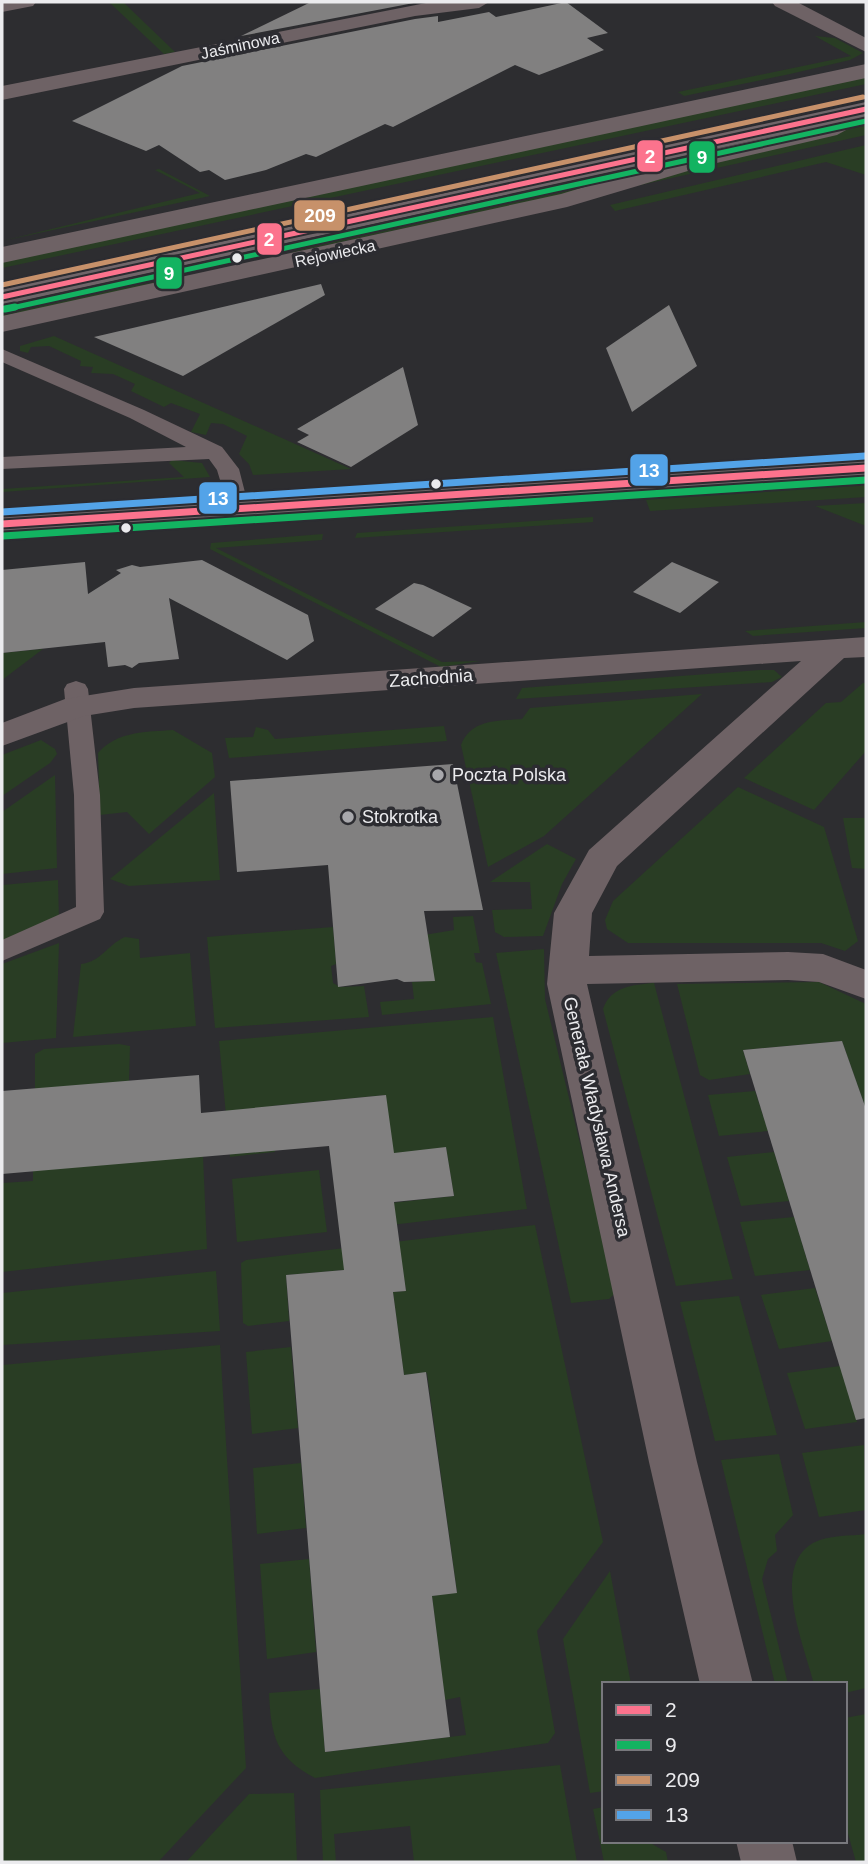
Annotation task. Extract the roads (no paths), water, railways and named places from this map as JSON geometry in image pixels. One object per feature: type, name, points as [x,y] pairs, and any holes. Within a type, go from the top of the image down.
[{"type":"highway","points":[[2,278],[866,91]]},
{"type":"highway","name":"Rejowiecka","points":[[2,297],[866,109]]},
{"type":"main road","points":[[2,524],[866,468]]},
{"type":"street","points":[[2,6],[25,2]]},
{"type":"street","name":"Jaśminowa","points":[[2,93],[415,10],[479,2]]},
{"type":"street","points":[[782,2],[866,46]]},
{"type":"street","points":[[2,255],[866,71]]},
{"type":"street","name":"Rejowiecka","points":[[2,324],[134,298],[567,200],[702,159],[829,130],[866,109]]},
{"type":"street","name":"Zachodnia","points":[[2,735],[77,698],[134,698],[851,648]]},
{"type":"street","name":"Generała Władysława Andersa","points":[[727,1682],[673,1462],[567,984],[573,914],[603,859],[851,648]]},
{"type":"street","points":[[568,970],[788,966],[823,968],[866,985]]},
{"type":"street","points":[[764,1843],[769,1862]]},
{"type":"lane","points":[[2,355],[137,414],[214,452],[228,468],[238,508]]},
{"type":"lane","points":[[2,373],[18,376],[99,413],[116,417],[137,414]]},
{"type":"lane","points":[[117,457],[137,440],[141,424],[137,414]]},
{"type":"lane","points":[[2,463],[214,452]]},
{"type":"lane","points":[[2,951],[90,912],[86,795],[77,698]]},
{"type":"place","name":"Poczta Polska","points":[[438,775]]},
{"type":"place","name":"Stokrotka","points":[[348,817]]}]
